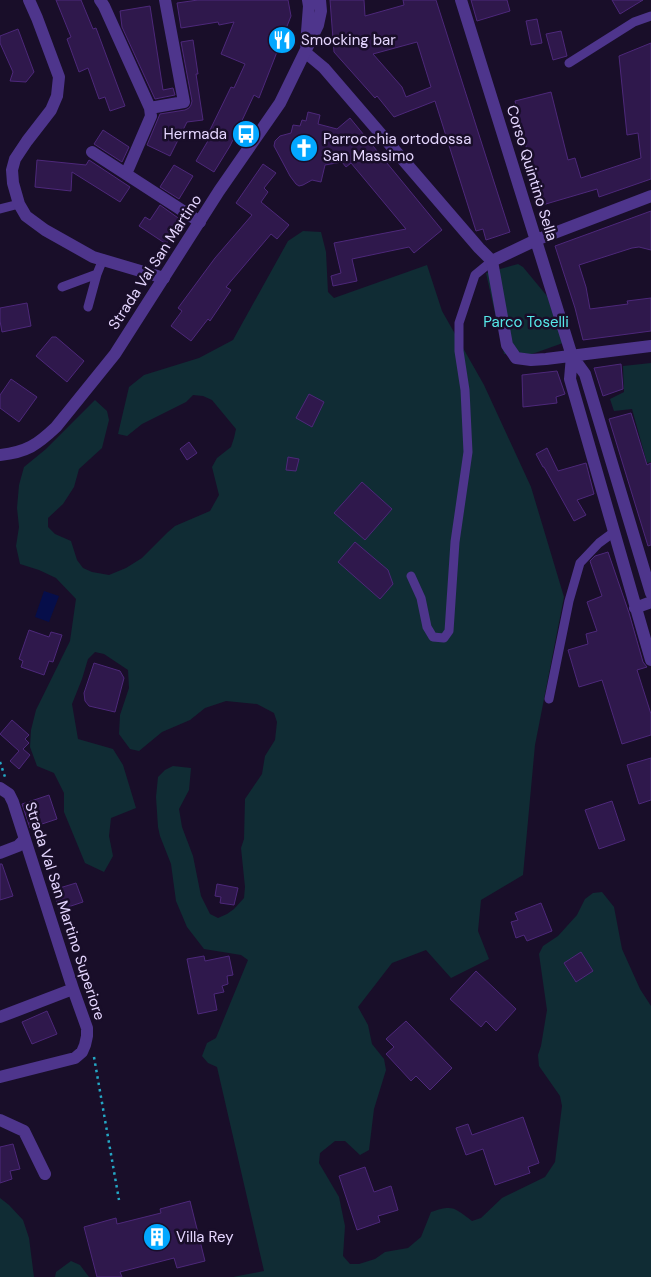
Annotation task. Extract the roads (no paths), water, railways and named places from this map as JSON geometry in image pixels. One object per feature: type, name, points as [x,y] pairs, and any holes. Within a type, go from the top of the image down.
[{"type":"street","points":[[29,0],[59,77],[57,96],[50,110],[15,159],[12,170],[13,184],[19,204],[26,216],[45,230],[93,257],[164,278]]},
{"type":"street","points":[[100,0],[150,108],[151,116],[126,174]]},
{"type":"street","points":[[150,108],[184,102],[165,0]]},
{"type":"street","name":"Strada Val San Martino","points":[[306,53],[308,0]]},
{"type":"street","name":"Strada Val San Martino","points":[[0,455],[25,450],[46,436],[56,427],[115,354],[219,191],[280,103],[318,25],[320,0]]},
{"type":"street","name":"Corso Quintino Sella","points":[[461,0],[572,356],[585,374],[651,593]]},
{"type":"street","points":[[306,53],[324,68],[492,261],[507,345],[516,358],[531,360],[651,346]]},
{"type":"street","points":[[92,152],[200,222]]},
{"type":"street","points":[[492,261],[536,240],[651,196]]},
{"type":"street","name":"Corso Quintino Sella","points":[[572,356],[570,380],[651,660]]},
{"type":"street","points":[[635,608],[651,602]]},
{"type":"street","name":"Strada Val San Martino Superiore","points":[[0,788],[9,794],[13,802],[88,1036],[82,1052],[75,1058],[0,1077]]},
{"type":"street","points":[[0,853],[18,846],[25,839]]},
{"type":"street","points":[[0,1017],[73,989]]},
{"type":"street","points":[[0,1120],[24,1132],[46,1174]]},
{"type":"lane","points":[[569,63],[634,22],[651,16]]},
{"type":"lane","points":[[0,209],[19,204]]},
{"type":"lane","points":[[88,307],[103,259]]},
{"type":"lane","points":[[411,576],[421,598],[427,627],[434,637],[444,638],[448,631],[455,542],[468,452],[465,390],[459,351],[459,324],[475,275],[492,261]]},
{"type":"lane","points":[[62,288],[97,274]]},
{"type":"lane","points":[[549,699],[569,601],[580,563],[599,543],[614,532]]},
{"type":"place","name":"Smocking bar","points":[[282,40]]},
{"type":"place","name":"Hermada","points":[[246,134]]},
{"type":"place","name":"Parrocchia ortodossa San Massimo","points":[[304,148]]},
{"type":"place","name":"Villa Rey","points":[[157,1237]]},
{"type":"park label","name":"Parco Toselli","points":[[526,322]]}]
